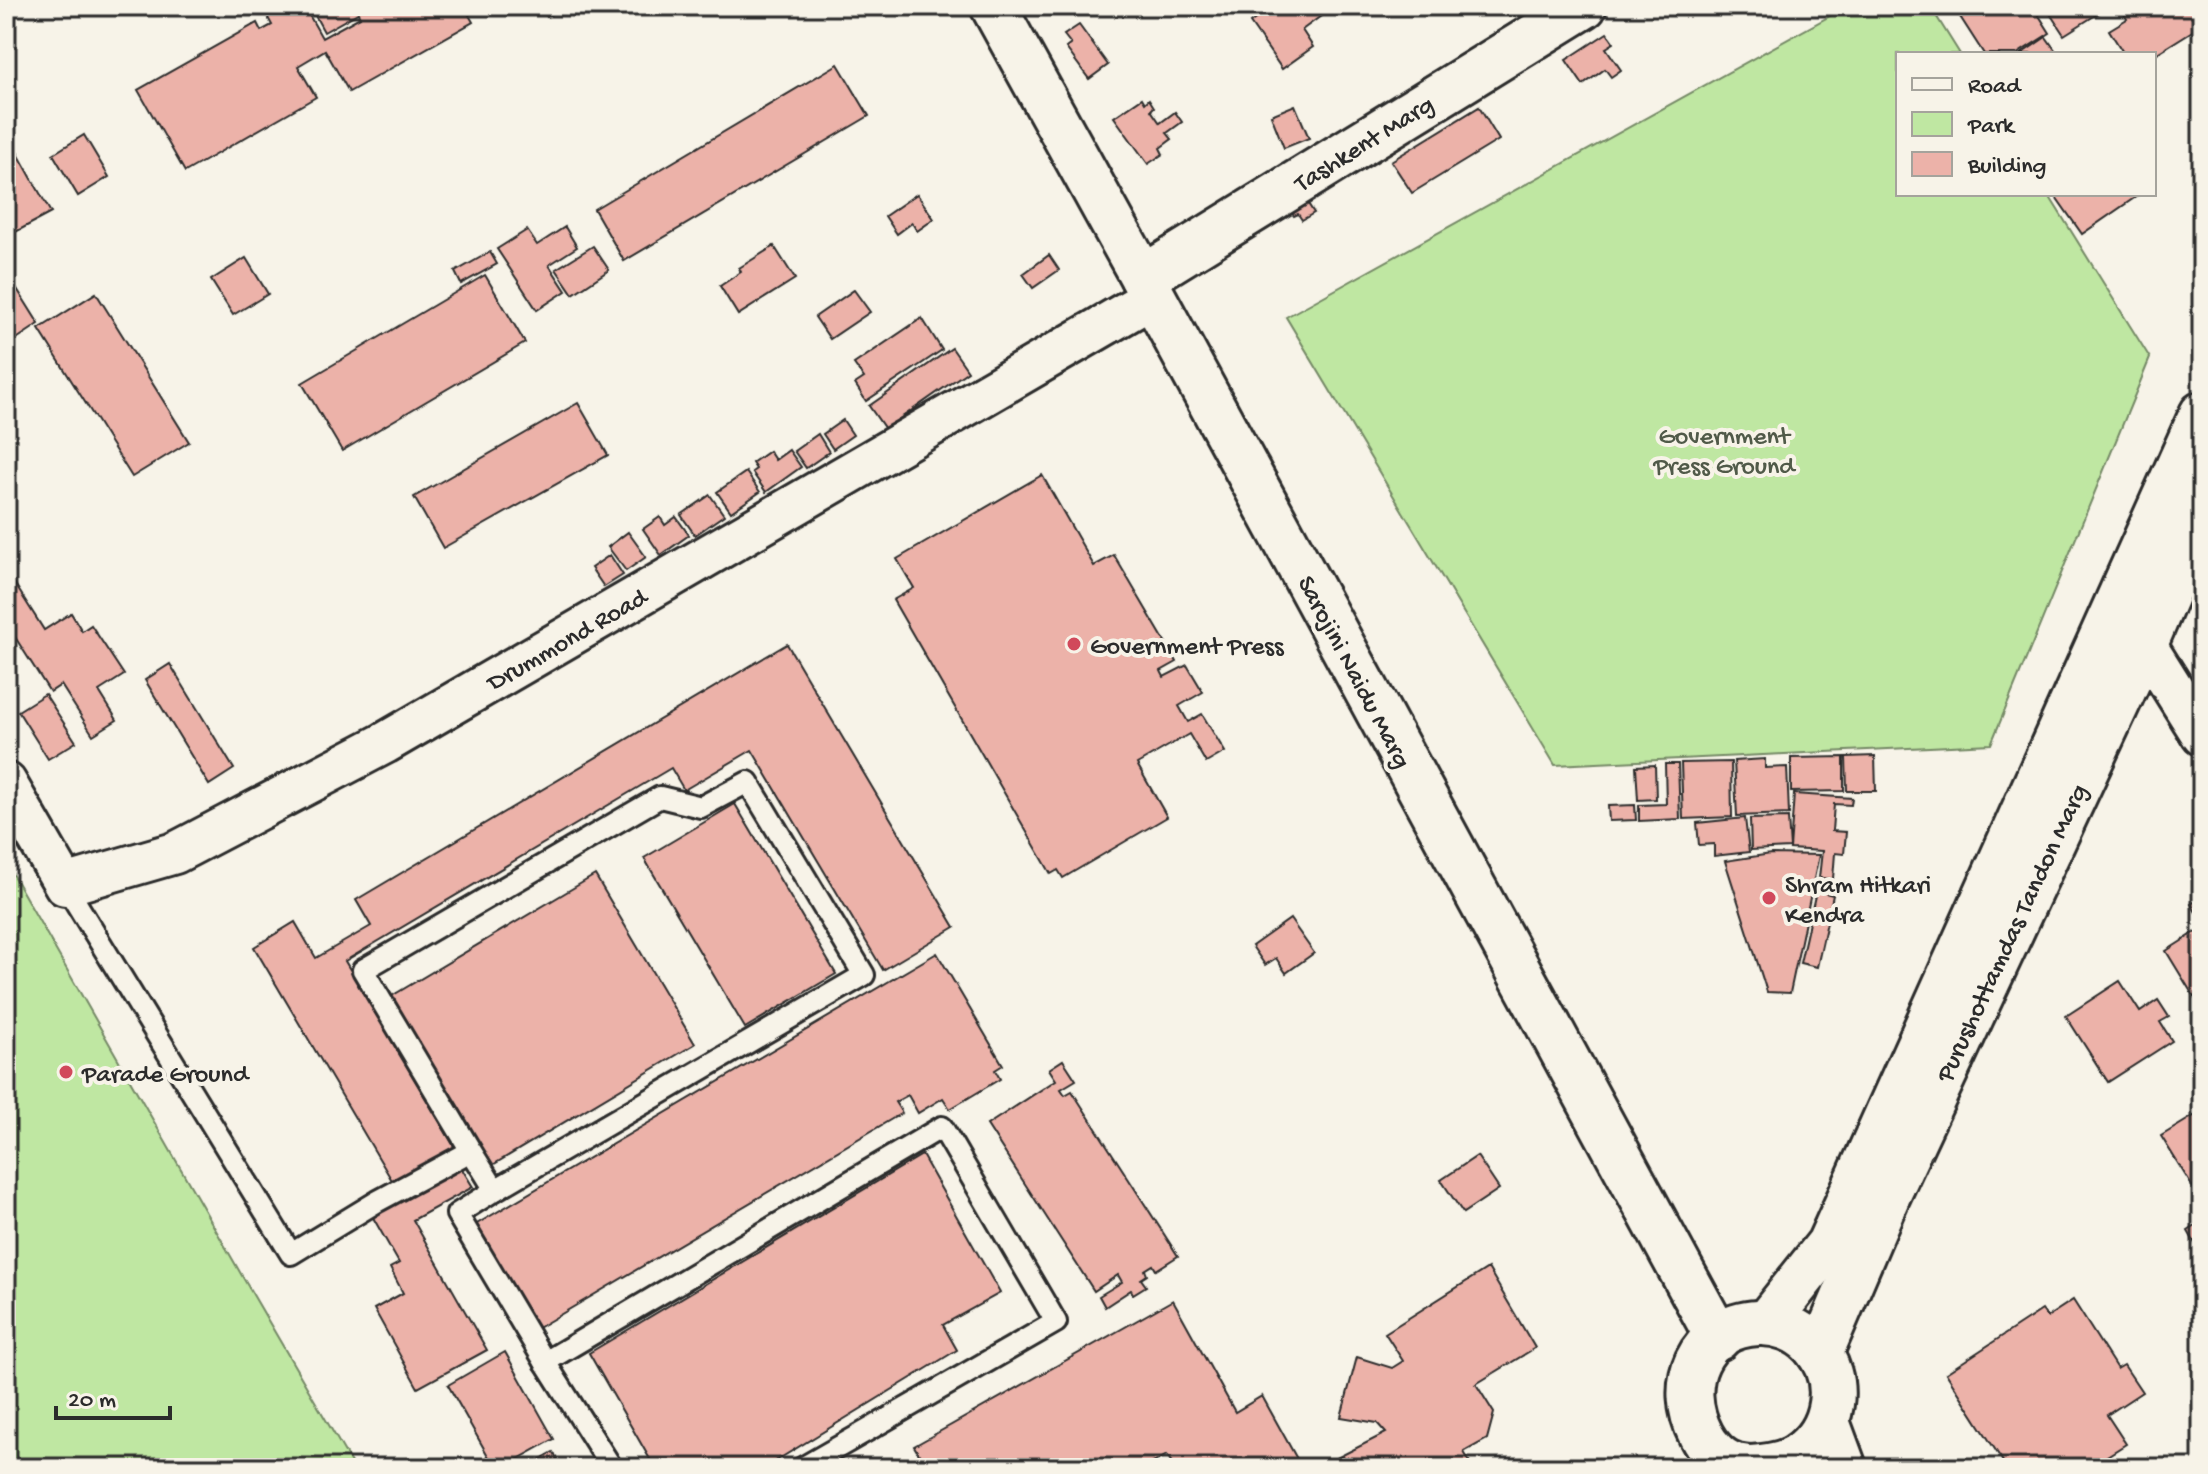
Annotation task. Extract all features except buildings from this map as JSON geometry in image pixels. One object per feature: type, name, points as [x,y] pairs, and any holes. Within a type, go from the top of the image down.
[{"type":"main road","name":"Sarojini Naidu Marg","points":[[993,6],[1718,1338]]},
{"type":"main road","name":"Tashkent Marg","points":[[1148,288],[1584,6]]},
{"type":"main road","points":[[1766,1323],[1829,1244],[2202,414]]},
{"type":"main road","name":"Purushottamdas Tandon Marg","points":[[1820,1354],[1887,1197],[2145,644],[2202,511]]},
{"type":"main road","points":[[1766,1323],[1784,1326],[1800,1334],[1820,1354],[1830,1375],[1833,1399],[1827,1422],[1815,1442],[1796,1457],[1758,1468],[1731,1465],[1721,1458],[1698,1456],[1689,1406],[1689,1382],[1697,1360],[1718,1338],[1728,1330],[1766,1323]]},
{"type":"main road","points":[[1827,1422],[1844,1468]]},
{"type":"street","name":"Drummond Road","points":[[65,885],[175,853],[385,743],[1148,288]]},
{"type":"street","points":[[2145,644],[2202,735]]},
{"type":"street","points":[[6,783],[65,885]]},
{"type":"lane","points":[[495,1190],[363,970],[660,797],[701,807],[748,782],[864,975],[457,1214],[612,1468]]},
{"type":"lane","points":[[65,885],[291,1254],[378,1201],[471,1151]]},
{"type":"lane","points":[[545,1362],[942,1127],[1056,1322],[802,1468]]},
{"type":"green space","name":"Government Press Ground","points":[[1848,6],[1930,6],[1959,52],[1896,52],[1896,196],[2049,196],[2150,358],[1991,744],[1555,765],[1286,317]]},
{"type":"green space","name":"Parade Ground","points":[[6,863],[245,1281],[354,1468],[6,1468]]},
{"type":"place","name":"Government Press","points":[[1074,644]]},
{"type":"place","name":"Shram Hitkari Kendra","points":[[1769,898]]},
{"type":"place","name":"Parade Ground","points":[[66,1072]]}]
